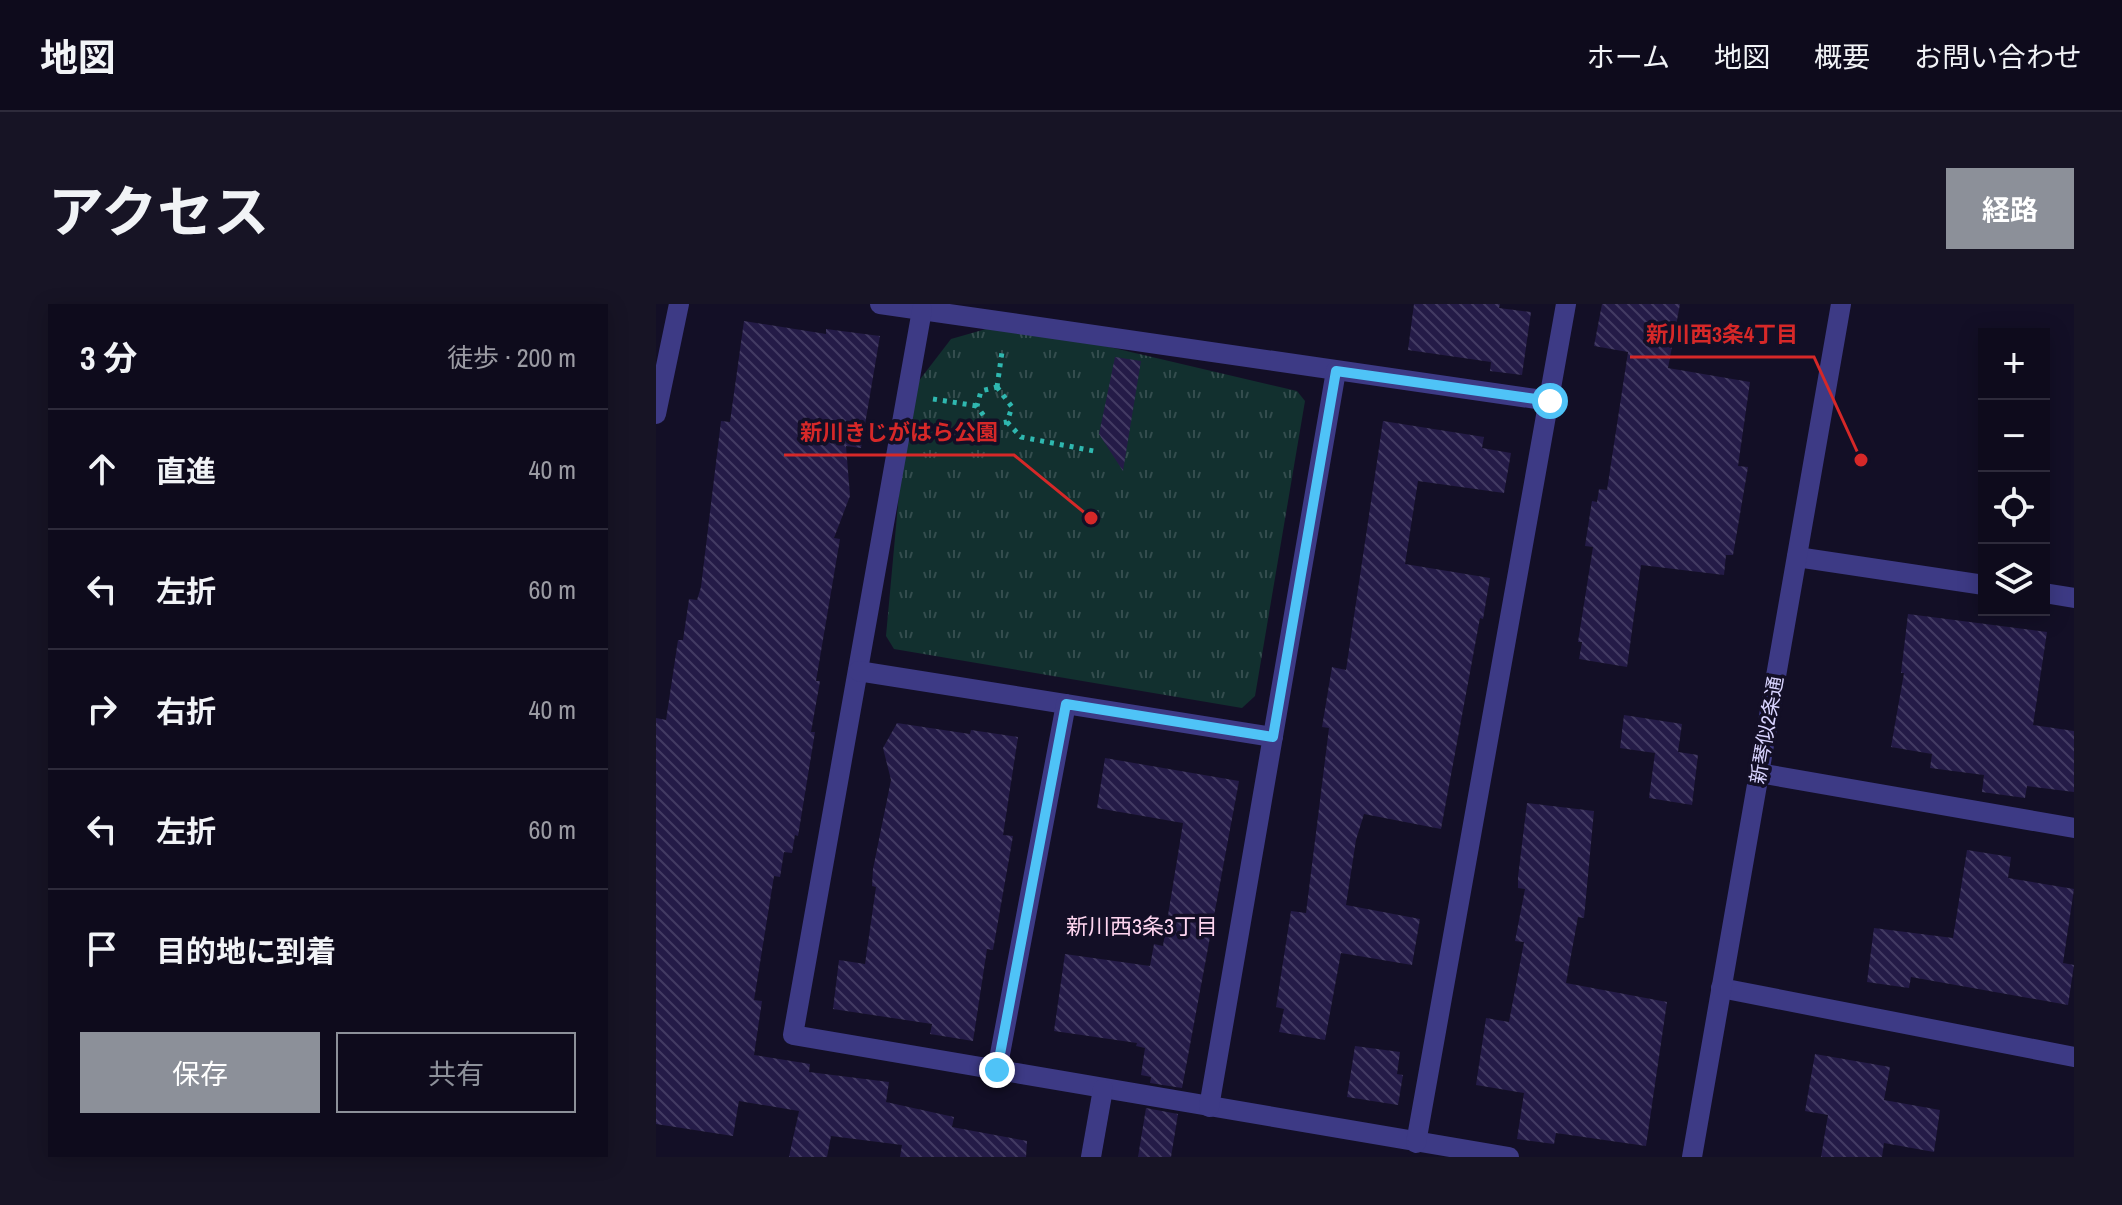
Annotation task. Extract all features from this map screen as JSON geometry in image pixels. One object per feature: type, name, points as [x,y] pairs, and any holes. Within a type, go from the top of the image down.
[{"type":"street","points":[[656,414],[679,304]]},
{"type":"street","points":[[880,304],[1550,401]]},
{"type":"street","points":[[1416,1143],[1566,304]]},
{"type":"street","name":"新琴似2条通","points":[[1692,1157],[1841,304]]},
{"type":"street","points":[[922,310],[793,1035],[1509,1157]]},
{"type":"street","points":[[1209,1107],[1336,371]]},
{"type":"street","points":[[1797,557],[1978,584]]},
{"type":"street","points":[[2050,594],[2074,598]]},
{"type":"street","points":[[858,671],[1273,737]]},
{"type":"street","points":[[997,1070],[1066,704]]},
{"type":"street","points":[[1759,773],[2074,828]]},
{"type":"street","points":[[1721,988],[2074,1057]]},
{"type":"street","points":[[1091,1157],[1103,1089]]},
{"type":"path","points":[[977,406],[981,391],[997,387],[1012,407],[1007,422]]},
{"type":"path","points":[[908,395],[977,406],[990,425],[1007,422]]},
{"type":"path","points":[[1007,422],[1021,437],[1094,451]]},
{"type":"green space","points":[[1007,323],[1297,391],[1305,401],[1255,696],[1242,708],[894,649],[886,636],[908,395],[951,339]]},
{"type":"building","points":[[1414,304],[1500,304],[1499,308],[1531,312],[1522,375],[1490,371],[1491,362],[1408,350]]},
{"type":"building","points":[[1602,304],[1680,304],[1668,368],[1750,382],[1738,466],[1748,467],[1733,555],[1726,555],[1724,575],[1641,565],[1627,667],[1579,659],[1582,642],[1578,642],[1593,547],[1585,546],[1592,501],[1597,502],[1599,489],[1607,490],[1628,352],[1594,346]]},
{"type":"building","points":[[744,321],[826,334],[826,329],[880,336],[861,448],[846,446],[850,496],[834,538],[840,539],[816,681],[820,681],[811,732],[815,732],[798,836],[795,835],[792,853],[784,852],[780,877],[774,876],[754,1000],[762,1001],[754,1055],[810,1064],[809,1072],[889,1082],[886,1102],[954,1117],[952,1127],[1027,1141],[1026,1157],[900,1157],[902,1145],[831,1136],[827,1157],[789,1157],[799,1111],[739,1101],[733,1136],[656,1124],[656,718],[666,720],[678,640],[683,640],[689,599],[697,600],[701,587],[721,421],[730,422]]},
{"type":"building","points":[[1115,357],[1141,361],[1123,471],[1099,434]]},
{"type":"building","points":[[1383,421],[1484,437],[1482,448],[1511,453],[1504,493],[1418,481],[1405,564],[1490,578],[1441,829],[1364,814],[1356,840],[1346,905],[1420,919],[1412,965],[1341,953],[1325,1040],[1279,1032],[1284,1009],[1276,1007],[1291,911],[1306,913],[1329,728],[1322,727],[1332,667],[1346,670]]},
{"type":"building","points":[[1908,614],[2047,632],[2033,725],[2074,731],[2074,792],[2027,786],[2025,798],[1982,792],[1984,775],[1930,768],[1932,754],[1891,747],[1904,673],[1901,673]]},
{"type":"building","points":[[1624,715],[1682,724],[1678,752],[1698,755],[1692,805],[1649,798],[1655,753],[1620,748]]},
{"type":"building","points":[[897,723],[970,734],[971,730],[1018,737],[1003,835],[1013,836],[993,950],[987,949],[973,1041],[930,1034],[932,1024],[833,1009],[839,960],[865,964],[876,887],[872,886],[873,869],[891,780],[883,748]]},
{"type":"building","points":[[1105,758],[1239,781],[1182,1088],[1150,1083],[1151,1077],[1141,1075],[1145,1048],[1136,1046],[1137,1043],[1054,1031],[1065,954],[1150,966],[1154,944],[1163,946],[1183,823],[1097,808]]},
{"type":"building","points":[[1527,803],[1594,811],[1584,918],[1578,917],[1566,983],[1667,1002],[1646,1146],[1556,1133],[1554,1144],[1517,1139],[1524,1093],[1476,1085],[1486,1018],[1509,1022],[1524,942],[1515,941],[1525,889],[1518,888],[1518,877]]},
{"type":"building","points":[[1967,850],[2011,857],[2008,878],[2074,889],[2063,963],[2074,965],[2068,1005],[1911,977],[1909,988],[1867,982],[1874,928],[1953,938]]},
{"type":"building","points":[[1355,1046],[1400,1052],[1397,1074],[1403,1075],[1398,1105],[1347,1097]]},
{"type":"building","points":[[1815,1054],[1890,1067],[1884,1100],[1940,1110],[1934,1152],[1884,1143],[1882,1157],[1821,1157],[1828,1115],[1805,1111]]},
{"type":"building","points":[[1146,1108],[1178,1114],[1171,1157],[1138,1157]]},
{"type":"place","name":"新川西3条4丁目","points":[[1861,460]]},
{"type":"place","name":"新川きじがはら公園","points":[[1091,518]]},
{"type":"district","name":"新川西3条3丁目","points":[[1142,926]]},
{"type":"route","points":[[997,1070],[1066,704],[1273,737],[1336,371],[1550,401]]}]
